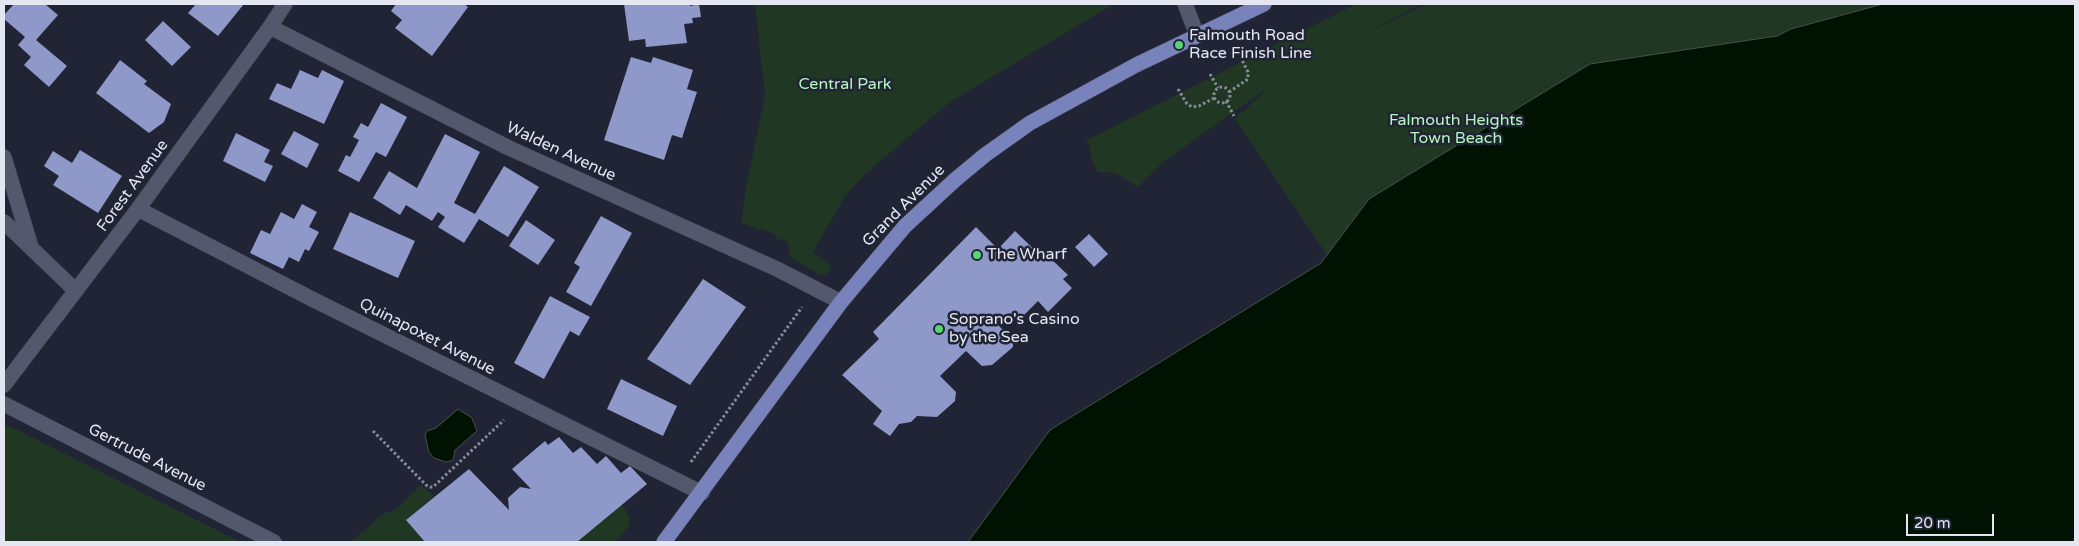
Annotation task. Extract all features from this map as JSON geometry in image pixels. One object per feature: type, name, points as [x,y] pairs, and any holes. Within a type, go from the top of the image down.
[{"type":"main road","name":"Grand Avenue","points":[[664,542],[841,302],[905,226],[956,178],[1030,123],[1074,98],[1197,35],[1264,4]]},
{"type":"street","name":"Forest Avenue","points":[[4,385],[138,209],[284,4]]},
{"type":"street","points":[[1185,4],[1197,35]]},
{"type":"street","name":"Walden Avenue","points":[[270,26],[510,148],[777,269],[841,302]]},
{"type":"street","points":[[4,156],[31,249]]},
{"type":"street","name":"Quinapoxet Avenue","points":[[138,209],[318,302],[702,493]]},
{"type":"street","points":[[4,222],[76,291]]},
{"type":"street","name":"Gertrude Avenue","points":[[4,404],[274,542]]},
{"type":"path","points":[[1226,101],[1229,97],[1229,92],[1248,79],[1248,72],[1241,58]]},
{"type":"path","points":[[1210,74],[1218,88]]},
{"type":"path","points":[[1214,98],[1214,92],[1218,88],[1225,88],[1229,92]]},
{"type":"path","points":[[1178,89],[1187,104],[1192,107],[1199,106],[1214,98]]},
{"type":"path","points":[[1214,98],[1219,102],[1226,101]]},
{"type":"path","points":[[1226,101],[1234,116]]},
{"type":"path","points":[[690,463],[815,289]]},
{"type":"path","points":[[373,431],[426,486],[433,487],[505,420]]},
{"type":"green space","name":"Central Park","points":[[755,4],[1114,4],[950,102],[863,176],[845,196],[813,252],[831,265],[828,273],[820,275],[789,256],[787,241],[777,239],[775,234],[741,223],[747,182],[765,96]]},
{"type":"green space","name":"Falmouth Heights Town Beach","points":[[1356,4],[1421,4],[1364,34],[1427,4],[2075,4],[1363,308],[1235,119],[1268,88],[1163,162],[1138,187],[1116,173],[1098,172],[1091,160],[1090,145],[1085,141]]},
{"type":"green space","points":[[4,425],[18,430],[240,542],[4,542]]},
{"type":"green space","points":[[421,485],[434,496],[406,520],[425,542],[351,542],[383,514],[395,510]]},
{"type":"green space","points":[[622,504],[630,518],[629,526],[614,542],[577,542]]},
{"type":"shaded area","points":[[1883,4],[2075,4],[2075,542],[968,542],[1050,430],[1321,263],[1369,199],[1590,64],[1777,36],[1791,29]]},
{"type":"shaded area","points":[[458,409],[472,418],[477,431],[455,450],[453,460],[446,462],[434,458],[429,452],[425,435],[427,431],[436,428]]},
{"type":"building","points":[[14,4],[45,4],[58,15],[36,40],[67,66],[49,87],[24,65],[31,57],[18,45],[25,37],[4,19],[4,15]]},
{"type":"building","points":[[196,4],[244,4],[218,36],[188,13]]},
{"type":"building","points":[[396,4],[464,4],[468,7],[432,56],[395,28],[402,20],[391,11]]},
{"type":"building","points":[[624,4],[690,4],[690,6],[699,4],[701,17],[692,18],[693,23],[684,24],[687,43],[646,47],[645,39],[629,41]]},
{"type":"building","points":[[163,21],[191,47],[172,66],[145,40]]},
{"type":"building","points":[[631,57],[651,63],[653,57],[693,70],[687,89],[697,92],[682,138],[672,135],[664,160],[604,140]]},
{"type":"building","points":[[120,60],[147,81],[144,84],[171,104],[164,122],[149,133],[96,93]]},
{"type":"building","points":[[300,70],[318,78],[322,70],[344,81],[324,124],[269,99],[277,83],[291,89]]},
{"type":"building","points":[[381,103],[407,117],[386,157],[376,152],[359,182],[338,171],[346,155],[350,157],[359,140],[353,137],[361,123],[368,127]]},
{"type":"building","points":[[294,131],[319,144],[307,168],[281,154]]},
{"type":"building","points":[[236,133],[270,150],[264,162],[273,166],[265,182],[223,161]]},
{"type":"building","points":[[445,134],[480,152],[454,203],[475,214],[504,166],[539,187],[508,237],[479,219],[464,243],[438,227],[445,217],[438,212],[432,221],[406,205],[400,215],[373,198],[389,171],[417,188]]},
{"type":"building","points":[[80,150],[122,176],[98,213],[53,185],[59,176],[44,166],[53,151],[72,163]]},
{"type":"building","points":[[302,204],[317,212],[309,227],[319,232],[309,251],[305,249],[299,262],[289,257],[283,269],[250,253],[261,230],[270,234],[281,212],[294,219]]},
{"type":"building","points":[[350,212],[415,241],[398,278],[333,249]]},
{"type":"building","points":[[601,216],[632,233],[591,306],[566,292],[580,267],[574,263]]},
{"type":"building","points":[[526,220],[555,240],[538,265],[509,246]]},
{"type":"building","name":"Soprano's Casino by the Sea","points":[[976,227],[998,249],[1015,231],[1045,260],[1048,256],[1068,275],[1063,279],[1072,288],[1048,312],[1038,301],[1018,321],[1010,313],[998,325],[1013,340],[1013,347],[992,365],[982,366],[966,351],[940,376],[956,392],[955,401],[937,417],[917,416],[911,422],[899,424],[890,436],[873,424],[882,411],[842,375],[879,339],[873,332]]},
{"type":"building","points":[[1089,234],[1108,254],[1094,267],[1075,247]]},
{"type":"building","points":[[703,279],[746,307],[690,385],[647,359]]},
{"type":"building","points":[[550,296],[590,317],[579,336],[570,331],[544,379],[514,363]]},
{"type":"building","points":[[621,379],[677,406],[663,436],[607,409]]},
{"type":"building","points":[[559,437],[573,453],[581,447],[597,464],[606,456],[621,473],[630,466],[647,484],[577,542],[425,542],[406,520],[469,469],[509,510],[508,498],[520,487],[531,489],[512,469],[545,441],[548,445]]},
{"type":"place","name":"Falmouth Road Race Finish Line","points":[[1179,45]]},
{"type":"place","name":"The Wharf","points":[[977,255]]},
{"type":"place","name":"Soprano's Casino by the Sea","points":[[939,329]]}]
